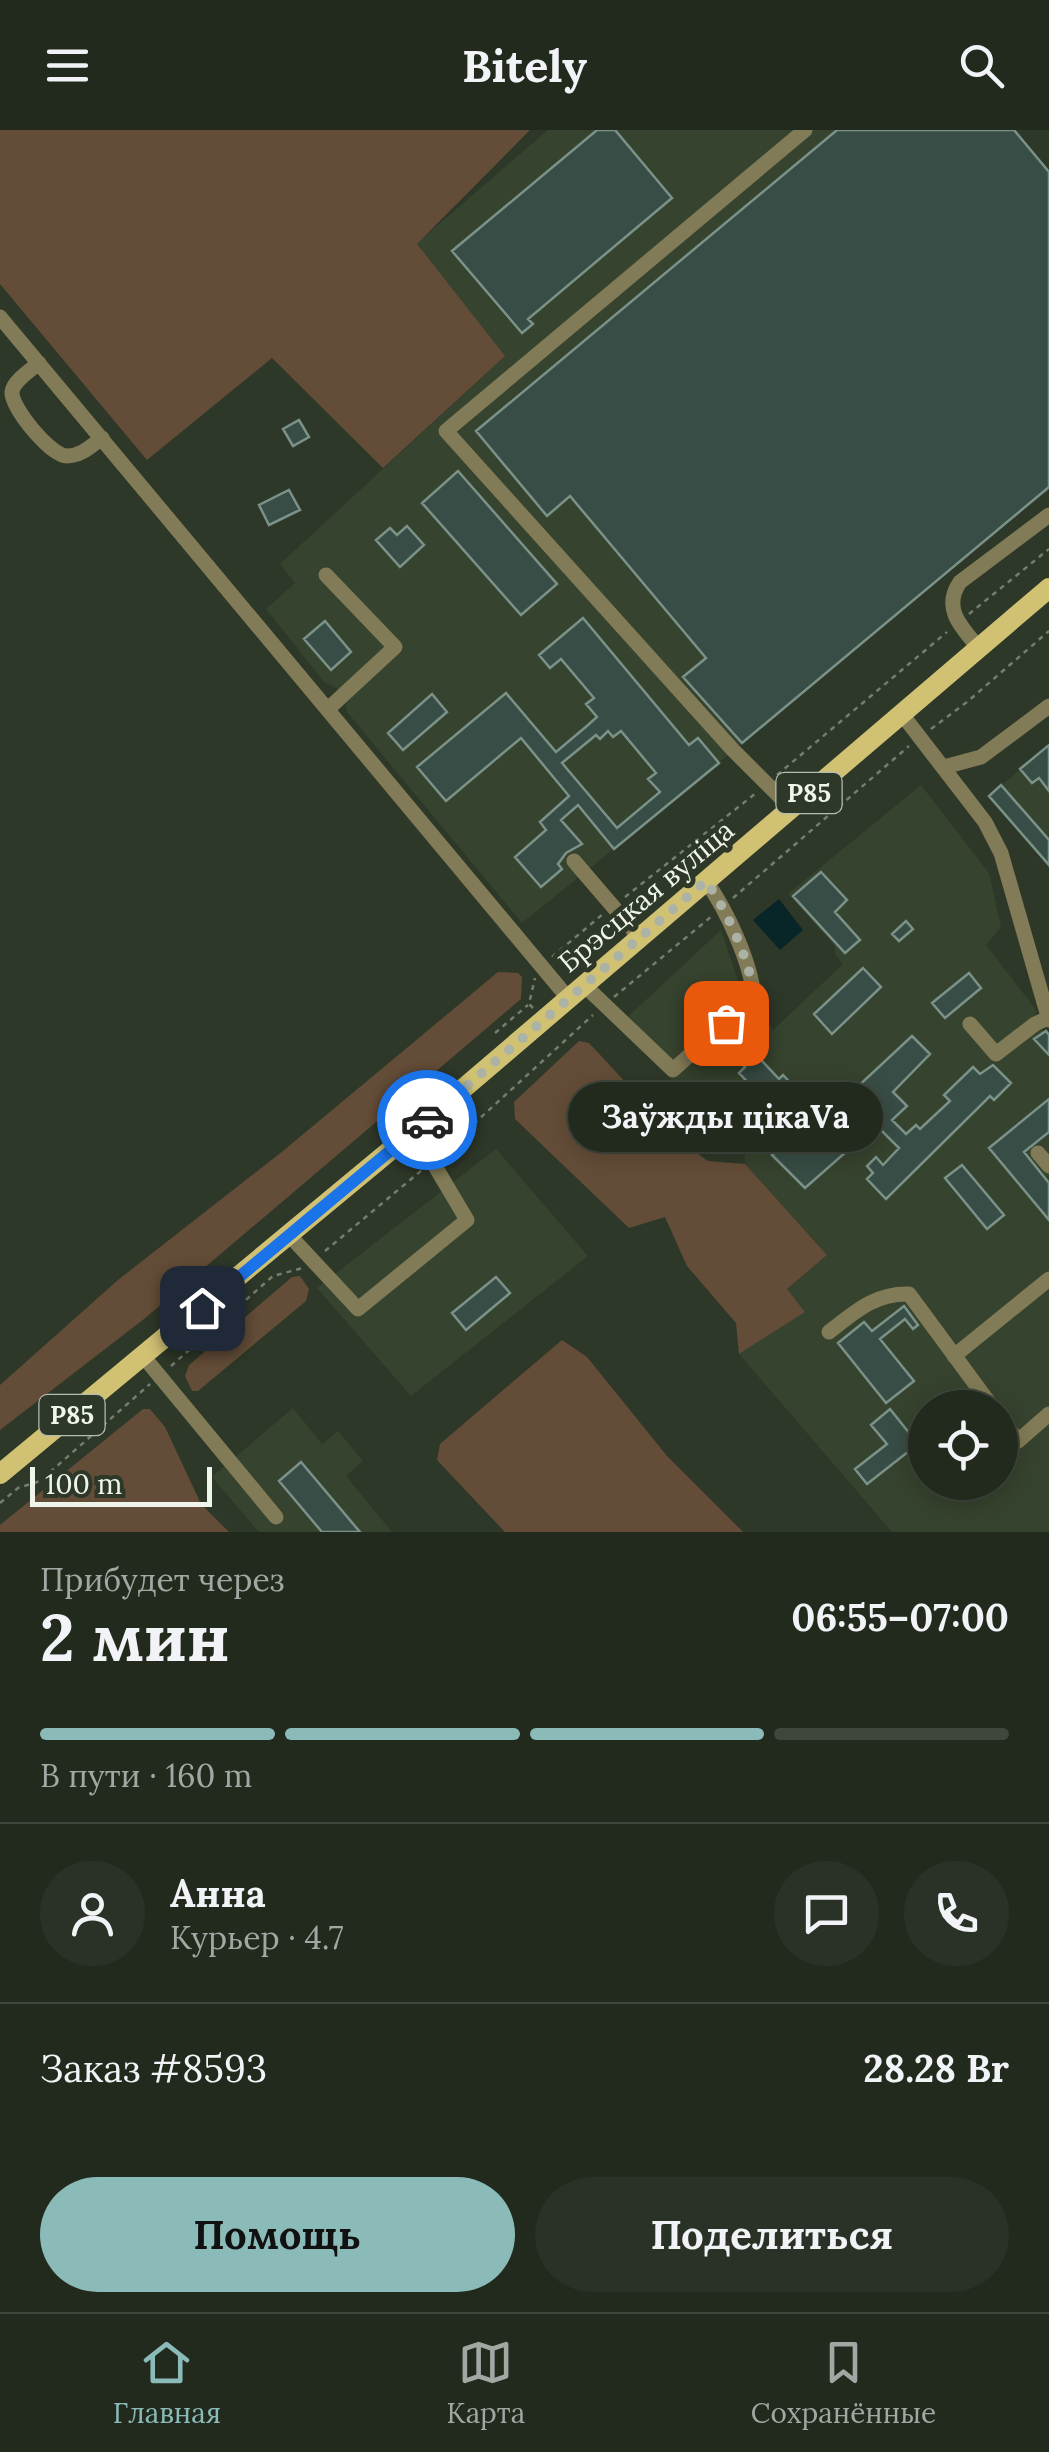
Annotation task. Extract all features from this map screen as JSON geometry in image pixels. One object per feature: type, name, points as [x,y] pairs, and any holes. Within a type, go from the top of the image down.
[{"type":"main road","name":"Брэсцкая вуліца","points":[[0,1474],[290,1236],[1049,588]]},
{"type":"street","points":[[791,808],[733,750],[446,431],[805,130]]},
{"type":"street","points":[[0,317],[328,709],[576,991],[603,1006],[673,1070],[754,998],[753,983],[723,907],[706,881]]},
{"type":"street","points":[[39,363],[14,386],[12,393],[14,402],[42,440],[56,454],[66,456],[80,454],[102,438]]},
{"type":"street","points":[[978,647],[958,623],[952,609],[952,594],[960,582],[1049,516]]},
{"type":"street","points":[[326,575],[396,647],[328,709]]},
{"type":"street","points":[[944,767],[981,757],[1049,706]]},
{"type":"street","points":[[902,712],[985,822],[1001,852],[1048,1019],[1034,1024],[996,1054],[970,1024]]},
{"type":"street","points":[[574,861],[640,938]]},
{"type":"street","points":[[290,1236],[358,1309],[466,1220],[432,1161],[410,1134]]},
{"type":"street","points":[[954,1356],[1049,1279]]},
{"type":"street","points":[[829,1332],[882,1296],[910,1294],[980,1390]]},
{"type":"street","points":[[143,1356],[276,1517]]},
{"type":"street","points":[[1018,1440],[1049,1414]]},
{"type":"path","points":[[0,1503],[18,1488],[40,1480],[273,1276],[312,1262],[432,1161],[603,1006],[1049,631]]},
{"type":"path","points":[[495,1033],[529,1004]]},
{"type":"shaded area","points":[[0,130],[530,130],[417,244],[505,356],[383,468],[272,358],[147,460],[0,284]]},
{"type":"shaded area","points":[[548,130],[1014,130],[1049,171],[1049,487],[522,923],[347,712],[338,689],[325,683],[266,609],[295,583],[280,564],[504,357],[416,244]]},
{"type":"shaded area","points":[[1049,745],[1049,865],[989,796]]},
{"type":"shaded area","points":[[921,785],[989,873],[1001,927],[986,945],[1037,1011],[1035,1024],[1049,1035],[1049,1532],[892,1532],[739,1354],[805,1312],[787,1289],[827,1255],[745,1164],[745,1151],[617,1027],[721,930],[738,981],[773,1030],[843,964],[835,954],[835,946],[788,894]]},
{"type":"shaded area","points":[[498,972],[518,973],[522,977],[521,999],[144,1319],[0,1430],[0,1385],[118,1280],[283,1151]]},
{"type":"shaded area","points":[[579,1041],[589,1043],[681,1142],[708,1161],[745,1164],[827,1255],[787,1289],[805,1312],[739,1354],[736,1323],[687,1266],[665,1217],[629,1228],[515,1119],[514,1102]]},
{"type":"shaded area","points":[[496,1149],[588,1256],[411,1396],[317,1288]]},
{"type":"shaded area","points":[[300,1276],[309,1289],[306,1301],[198,1391],[192,1391],[185,1376],[189,1365],[292,1277]]},
{"type":"shaded area","points":[[562,1340],[587,1357],[667,1456],[743,1532],[505,1532],[437,1460],[440,1444]]},
{"type":"shaded area","points":[[293,1408],[322,1444],[338,1431],[363,1461],[346,1476],[392,1532],[259,1532],[212,1477]]},
{"type":"shaded area","points":[[143,1409],[150,1409],[165,1427],[201,1504],[229,1532],[0,1532],[0,1525]]},
{"type":"water","points":[[779,899],[803,930],[780,950],[753,920]]},
{"type":"building","points":[[597,130],[615,130],[672,198],[528,319],[533,324],[522,333],[452,251]]},
{"type":"building","points":[[837,130],[1014,130],[1049,172],[1049,487],[742,743],[683,677],[706,658],[570,496],[547,516],[476,431]]},
{"type":"building","points":[[299,420],[309,437],[293,446],[283,429]]},
{"type":"building","points":[[458,471],[557,584],[521,615],[422,503]]},
{"type":"building","points":[[289,490],[300,510],[269,525],[259,505]]},
{"type":"building","points":[[407,526],[424,545],[400,567],[376,540],[390,528],[397,535]]},
{"type":"building","points":[[583,618],[689,745],[698,738],[719,763],[614,849],[578,805],[561,820],[582,844],[566,853],[558,864],[562,869],[541,887],[515,857],[546,830],[540,822],[569,796],[521,738],[446,801],[417,767],[506,693],[556,752],[597,717],[586,704],[594,698],[561,659],[550,668],[539,655]],"holes":[[[608,731],[613,737],[621,731],[656,773],[648,779],[660,792],[617,828],[562,763],[596,735],[600,739]]]},
{"type":"building","points":[[325,621],[351,652],[331,670],[304,639]]},
{"type":"building","points":[[432,694],[447,712],[403,750],[388,733]]},
{"type":"building","points":[[1049,745],[1049,791],[1039,778],[1032,783],[1020,769]]},
{"type":"building","points":[[1001,785],[1049,840],[1049,865],[989,796]]},
{"type":"building","points":[[821,872],[847,900],[835,912],[860,940],[845,953],[793,896]]},
{"type":"building","points":[[906,921],[913,929],[899,941],[892,934]]},
{"type":"building","points":[[863,968],[881,987],[832,1034],[814,1014]]},
{"type":"building","points":[[969,973],[981,988],[945,1018],[932,1003]]},
{"type":"building","points":[[734,1031],[779,1079],[783,1075],[800,1093],[778,1114],[739,1073],[745,1067],[721,1042],[724,1034]]},
{"type":"building","points":[[1046,1031],[1049,1035],[1049,1055],[1034,1039]]},
{"type":"building","points":[[912,1036],[930,1054],[893,1092],[907,1106],[892,1120],[906,1134],[916,1125],[920,1129],[950,1101],[944,1095],[973,1067],[980,1074],[993,1065],[1011,1083],[994,1100],[990,1096],[886,1199],[867,1179],[873,1173],[867,1166],[876,1157],[883,1165],[899,1148],[881,1130],[873,1138],[840,1103]]},
{"type":"building","points":[[1049,1099],[1049,1132],[1024,1152],[1049,1183],[1049,1220],[989,1148]]},
{"type":"building","points":[[812,1116],[846,1152],[805,1188],[772,1155]]},
{"type":"building","points":[[962,1165],[1004,1215],[987,1229],[945,1178]]},
{"type":"building","points":[[496,1277],[510,1293],[466,1330],[452,1313]]},
{"type":"building","points":[[904,1306],[918,1325],[913,1329],[905,1319],[880,1339],[914,1381],[886,1403],[838,1343],[864,1322],[872,1331]]},
{"type":"building","points":[[890,1409],[908,1432],[908,1452],[867,1484],[855,1469],[887,1444],[871,1425]]},
{"type":"building","points":[[301,1462],[360,1532],[322,1532],[279,1481]]},
{"type":"way so far","points":[[427,1120],[706,881],[723,907],[753,983],[754,998],[726,1023]]},
{"type":"place","name":"Заўжды цікаVа","points":[[726,1023]]},
{"type":"route","points":[[202,1308],[427,1120]]}]
